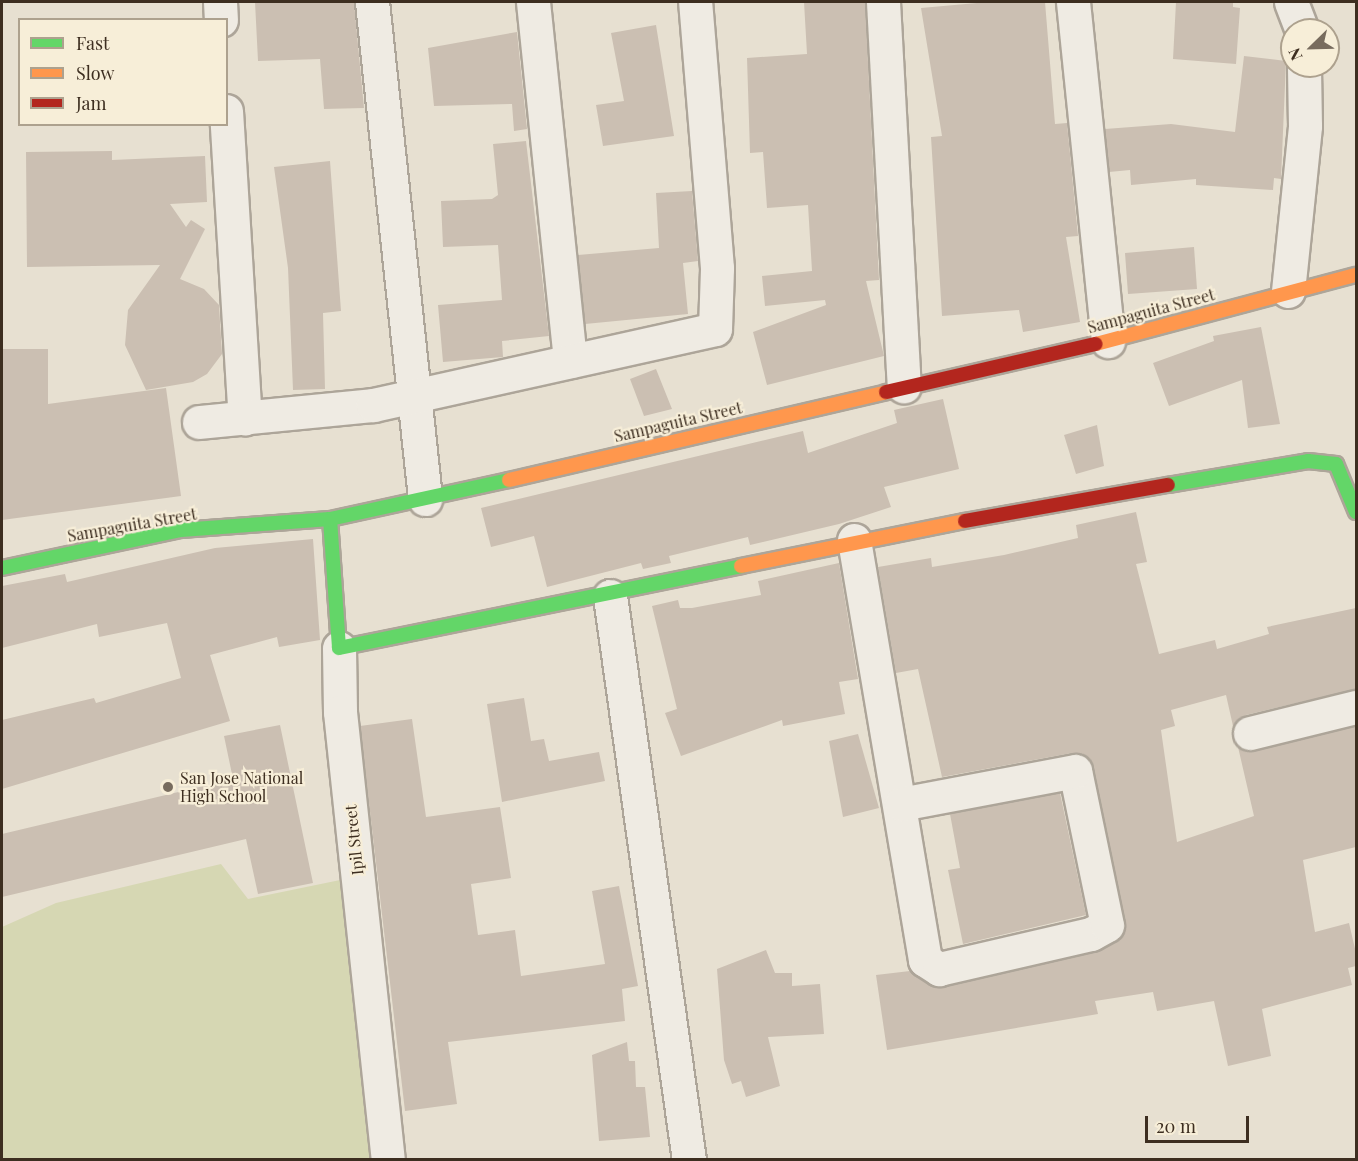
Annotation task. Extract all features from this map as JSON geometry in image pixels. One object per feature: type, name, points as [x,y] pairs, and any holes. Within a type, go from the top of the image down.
[{"type":"street","points":[[220,2],[221,18]]},
{"type":"street","points":[[372,2],[410,397],[425,499]]},
{"type":"street","points":[[533,2],[570,361]]},
{"type":"street","points":[[199,422],[410,397],[718,327],[695,2]]},
{"type":"street","points":[[883,2],[904,386]]},
{"type":"street","points":[[1073,2],[1108,341]]},
{"type":"street","points":[[1291,2],[1297,18]]},
{"type":"street","points":[[1288,291],[1305,126],[1304,78]]},
{"type":"street","points":[[227,126],[245,418]]},
{"type":"street","name":"Sampaguita Street","points":[[2,568],[181,530],[330,519],[425,499],[904,386],[1108,341],[1288,291],[1356,275]]},
{"type":"street","points":[[339,648],[610,596],[854,540],[1318,460],[1336,464],[1356,512]]},
{"type":"street","name":"Ipil Street","points":[[330,519],[339,648],[340,712],[388,1160]]},
{"type":"street","points":[[854,540],[901,804],[922,950],[933,966],[1091,934],[1107,925],[1075,771],[901,804]]},
{"type":"street","points":[[610,596],[689,1160]]},
{"type":"street","points":[[1250,733],[1356,708]]},
{"type":"green space","points":[[221,864],[248,899],[345,879],[380,1159],[2,1159],[2,927],[56,903]]},
{"type":"building","points":[[255,2],[354,2],[364,108],[324,109],[320,59],[258,61]]},
{"type":"building","points":[[804,2],[865,2],[879,280],[866,281],[884,356],[767,385],[753,332],[826,305],[825,300],[765,306],[762,276],[812,271],[808,205],[767,208],[763,152],[750,153],[747,58],[807,54]]},
{"type":"building","points":[[988,2],[1045,2],[1055,124],[1067,123],[1078,236],[1066,237],[1080,322],[1023,332],[1019,310],[942,316],[931,137],[942,136],[921,8]]},
{"type":"building","points":[[1176,2],[1233,2],[1233,7],[1240,8],[1236,64],[1173,59]]},
{"type":"building","points":[[656,25],[674,136],[603,146],[596,105],[624,101],[611,33]]},
{"type":"building","points":[[517,32],[527,129],[514,131],[512,104],[434,106],[428,48]]},
{"type":"building","points":[[1244,56],[1280,60],[1280,78],[1285,78],[1281,179],[1274,178],[1273,190],[1196,185],[1196,179],[1131,185],[1130,170],[1109,172],[1105,129],[1171,124],[1235,132]]},
{"type":"building","points":[[526,141],[549,336],[502,341],[503,357],[443,362],[438,305],[502,300],[498,245],[443,247],[441,201],[492,199],[498,195],[493,144]]},
{"type":"building","points":[[112,151],[112,160],[205,156],[207,202],[170,204],[186,227],[191,220],[205,229],[180,279],[204,289],[219,305],[222,354],[207,374],[193,382],[146,390],[125,345],[128,310],[160,265],[27,267],[26,152]]},
{"type":"building","points":[[330,161],[341,311],[323,313],[325,389],[293,390],[288,268],[274,167]]},
{"type":"building","points":[[692,191],[698,261],[683,263],[688,314],[585,324],[578,255],[659,248],[656,193]]},
{"type":"building","points":[[1194,247],[1197,289],[1128,294],[1125,253]]},
{"type":"building","points":[[1261,327],[1280,424],[1248,428],[1242,380],[1169,406],[1153,363],[1214,341],[1213,336]]},
{"type":"building","points":[[2,349],[48,349],[48,404],[166,388],[181,496],[2,520]]},
{"type":"building","points":[[656,369],[672,409],[644,416],[630,379]]},
{"type":"building","points":[[943,399],[959,469],[884,487],[891,507],[839,524],[750,545],[748,537],[669,556],[671,563],[643,569],[641,563],[547,587],[534,536],[491,547],[481,508],[803,431],[808,453],[897,423],[894,410]]},
{"type":"building","points":[[1097,425],[1104,466],[1076,474],[1064,435]]},
{"type":"building","points":[[1136,512],[1147,562],[1136,564],[1159,654],[1215,640],[1217,649],[1269,634],[1267,627],[1356,608],[1356,689],[1246,715],[1233,726],[1226,695],[1171,710],[1175,726],[1161,730],[1177,842],[1254,816],[1238,747],[1254,751],[1356,726],[1356,847],[1303,860],[1315,932],[1349,923],[1356,953],[1356,966],[1348,968],[1352,985],[1262,1009],[1271,1056],[1228,1066],[1214,1001],[1157,1011],[1153,992],[1095,1001],[1098,1014],[887,1050],[876,975],[910,971],[943,987],[1096,952],[1117,941],[1125,922],[1089,758],[1072,753],[942,777],[918,669],[896,673],[878,567],[931,558],[932,567],[1004,555],[1078,538],[1076,525]]},
{"type":"building","points":[[313,539],[320,640],[279,647],[277,637],[210,655],[230,721],[2,789],[2,720],[94,698],[96,703],[181,678],[167,623],[99,637],[97,624],[2,648],[2,586],[65,574],[67,582],[215,548]]},
{"type":"building","points":[[839,563],[858,679],[839,682],[845,714],[783,726],[782,720],[681,756],[665,713],[677,709],[652,606],[678,600],[680,608],[692,608],[761,595],[758,581]]},
{"type":"building","points":[[524,698],[531,741],[544,739],[549,761],[599,752],[605,781],[502,802],[487,704]]},
{"type":"building","points":[[412,719],[426,817],[500,807],[511,878],[471,884],[478,935],[515,930],[521,976],[605,964],[592,891],[619,886],[638,986],[622,989],[625,1021],[448,1042],[457,1104],[405,1111],[360,726]]},
{"type":"building","points":[[280,725],[313,883],[258,894],[246,839],[2,897],[2,834],[233,779],[224,736]]},
{"type":"building","points":[[858,734],[879,808],[843,817],[829,741]]},
{"type":"building","points":[[1060,793],[1086,915],[963,944],[948,870],[960,868],[950,814]]},
{"type":"building","points":[[766,950],[775,973],[792,973],[792,986],[820,984],[824,1034],[768,1037],[780,1086],[746,1097],[741,1081],[732,1084],[724,1060],[717,969]]},
{"type":"building","points":[[627,1042],[629,1061],[635,1061],[636,1087],[645,1087],[650,1137],[599,1141],[592,1055]]},
{"type":"traffic: fast","points":[[1168,485],[1308,461],[1336,464],[1356,512]]},
{"type":"traffic: fast","points":[[2,568],[181,530],[330,519],[509,480]]},
{"type":"traffic: fast","points":[[330,519],[339,648],[741,566]]},
{"type":"traffic: slow","points":[[1096,344],[1356,275]]},
{"type":"traffic: slow","points":[[509,480],[886,392]]},
{"type":"traffic: slow","points":[[741,566],[965,521]]},
{"type":"traffic: jam","points":[[886,392],[1096,344]]},
{"type":"traffic: jam","points":[[965,521],[1168,485]]},
{"type":"place","name":"San Jose National High School","points":[[168,787]]}]
